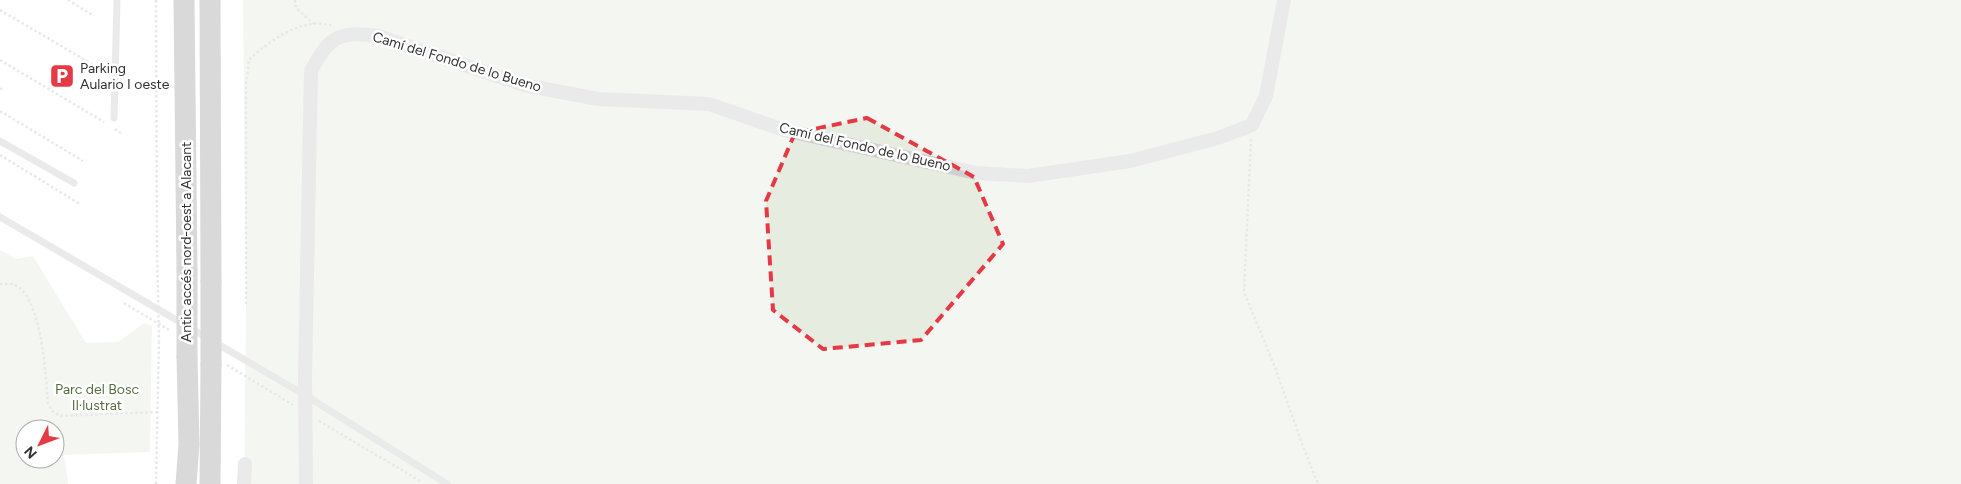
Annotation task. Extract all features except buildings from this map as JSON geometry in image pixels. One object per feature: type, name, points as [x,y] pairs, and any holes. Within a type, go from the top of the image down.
[{"type":"main road","name":"Antic accés nord-oest a Alacant","points":[[184,0],[188,444],[186,484]]},
{"type":"main road","name":"Antic accés nord-oest a Alacant","points":[[210,0],[211,281],[218,364],[210,484]]},
{"type":"street","points":[[1252,125],[1266,96],[1284,0]]},
{"type":"street","points":[[306,484],[305,395],[311,71],[320,54],[332,40],[342,35],[355,33]]},
{"type":"street","name":"Camí del Fondo de lo Bueno","points":[[355,33],[378,36],[524,85],[598,99],[709,104],[784,130],[976,173],[1028,176],[1130,161],[1218,138],[1252,125]]},
{"type":"street","points":[[244,464],[244,484]]},
{"type":"lane","points":[[114,118],[117,0]]},
{"type":"lane","points":[[0,141],[74,183]]},
{"type":"lane","points":[[0,217],[305,395],[447,484]]},
{"type":"path","points":[[68,0],[94,16]]},
{"type":"path","points":[[156,0],[159,341],[156,484]]},
{"type":"path","points":[[295,0],[296,8],[314,24]]},
{"type":"path","points":[[0,10],[102,70]]},
{"type":"path","points":[[246,304],[246,85],[249,60],[280,35],[314,24],[324,23],[355,33]]},
{"type":"path","points":[[0,60],[121,133]]},
{"type":"path","points":[[0,111],[83,161]]},
{"type":"path","points":[[1252,125],[1244,292],[1274,365],[1318,484]]},
{"type":"path","points":[[0,155],[80,204]]},
{"type":"path","points":[[0,284],[13,284],[22,292],[34,314],[43,346],[48,404],[52,412],[61,416],[158,412]]},
{"type":"path","points":[[117,298],[175,334]]},
{"type":"path","points":[[218,364],[305,412],[425,484]]},
{"type":"highlighted area","points":[[867,118],[974,177],[1003,244],[921,340],[823,349],[773,310],[766,201],[795,133]]},
{"type":"green space","points":[[243,0],[1961,0],[1961,484],[244,484],[246,304]]},
{"type":"green space","name":"Parc del Bosc Il·lustrat","points":[[0,250],[16,259],[33,256],[86,343],[118,342],[144,323],[152,326],[150,452],[65,455],[65,419],[15,419],[15,469],[65,469],[65,462],[68,484],[0,484]]},
{"type":"place","name":"Parking Aulario I oeste","points":[[62,76]]}]
